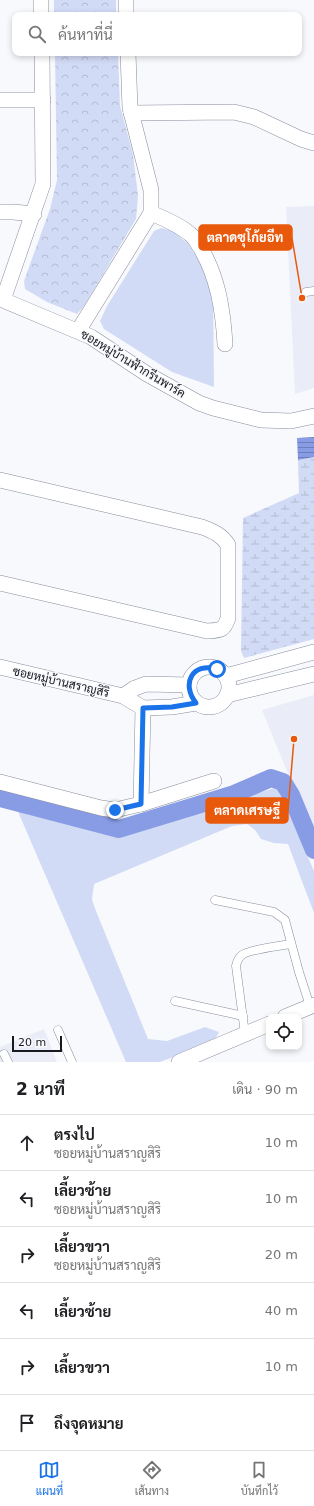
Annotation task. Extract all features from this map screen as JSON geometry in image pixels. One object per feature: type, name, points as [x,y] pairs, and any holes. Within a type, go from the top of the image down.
[{"type":"street","points":[[41,0],[41,12]]},
{"type":"street","points":[[126,0],[126,12]]},
{"type":"street","name":"ซอยหมู่บ้านฟ้ากรีนพาร์ค","points":[[42,56],[43,184],[34,214],[1,300],[91,337],[147,374],[213,408],[261,420],[291,421],[314,416]]},
{"type":"street","points":[[78,331],[151,213],[151,190],[130,108],[128,56]]},
{"type":"street","points":[[0,100],[43,100]]},
{"type":"street","points":[[131,113],[234,112],[254,117],[301,140],[314,143]]},
{"type":"street","points":[[0,212],[34,214]]},
{"type":"street","points":[[151,213],[174,223],[193,236],[209,261],[219,292],[226,344]]},
{"type":"street","points":[[0,480],[202,527],[218,534],[228,545],[228,618],[225,626],[220,630],[207,631],[0,583]]},
{"type":"street","points":[[226,676],[314,652]]},
{"type":"street","name":"ซอยหมู่บ้านสราญสิริ","points":[[0,667],[122,696],[143,708]]},
{"type":"street","points":[[141,804],[143,708],[172,707],[196,703],[207,707],[213,706],[224,700],[227,695],[229,689],[226,676],[217,669],[205,668],[194,674],[189,685],[191,697],[196,703]]},
{"type":"street","points":[[227,695],[314,674]]},
{"type":"street","name":"ซอยหมู่บ้านสราญสิริ","points":[[122,696],[135,688],[146,684],[189,685]]},
{"type":"street","points":[[0,782],[101,808],[115,810],[141,804],[214,781]]},
{"type":"street","points":[[292,1014],[312,1005]]},
{"type":"street","points":[[179,1062],[266,1025]]},
{"type":"lane","points":[[215,900],[274,912],[285,920],[291,944],[312,1005]]},
{"type":"lane","points":[[245,1034],[236,966],[237,960],[242,955],[249,952],[291,944]]},
{"type":"lane","points":[[175,1001],[243,1016]]},
{"type":"lane","points":[[58,1030],[72,1062]]},
{"type":"shaded area","points":[[314,206],[314,388],[295,394],[286,207]]},
{"type":"shaded area","points":[[314,695],[314,838],[262,710]]},
{"type":"shaded area","points":[[44,1029],[57,1062],[0,1062],[0,1047]]},
{"type":"green space","points":[[54,0],[116,0],[116,12],[54,12]]},
{"type":"green space","points":[[55,56],[118,56],[120,106],[133,154],[138,196],[136,219],[84,306],[77,314],[47,302],[25,289],[24,281],[50,209],[57,180]]},
{"type":"green space","points":[[161,228],[173,231],[188,244],[202,265],[213,287],[214,387],[172,372],[104,329],[100,321],[107,306],[154,231]]},
{"type":"green space","points":[[314,457],[314,639],[244,658],[241,651],[243,518],[299,493],[298,460]]},
{"type":"green space","points":[[278,787],[314,871],[314,913],[288,844],[274,843],[261,839],[255,830],[247,824],[232,826],[94,884],[92,899],[94,906],[148,1039],[167,1041],[205,1027],[219,1032],[214,1041],[160,1062],[126,1062],[16,807],[35,814],[115,833],[161,822]]},
{"type":"water","points":[[314,437],[314,457],[298,460],[297,438]]},
{"type":"waterway","points":[[0,798],[119,829],[234,794],[271,778],[283,782],[291,795],[314,850]]},
{"type":"place","name":"ตลาดซุโก้ยอีท","points":[[302,298]]},
{"type":"place","name":"ตลาดเศรษฐี","points":[[294,739]]},
{"type":"route","points":[[115,810],[141,804],[143,708],[172,707],[196,703],[191,697],[189,691],[190,679],[199,670],[211,667],[217,669]]}]
